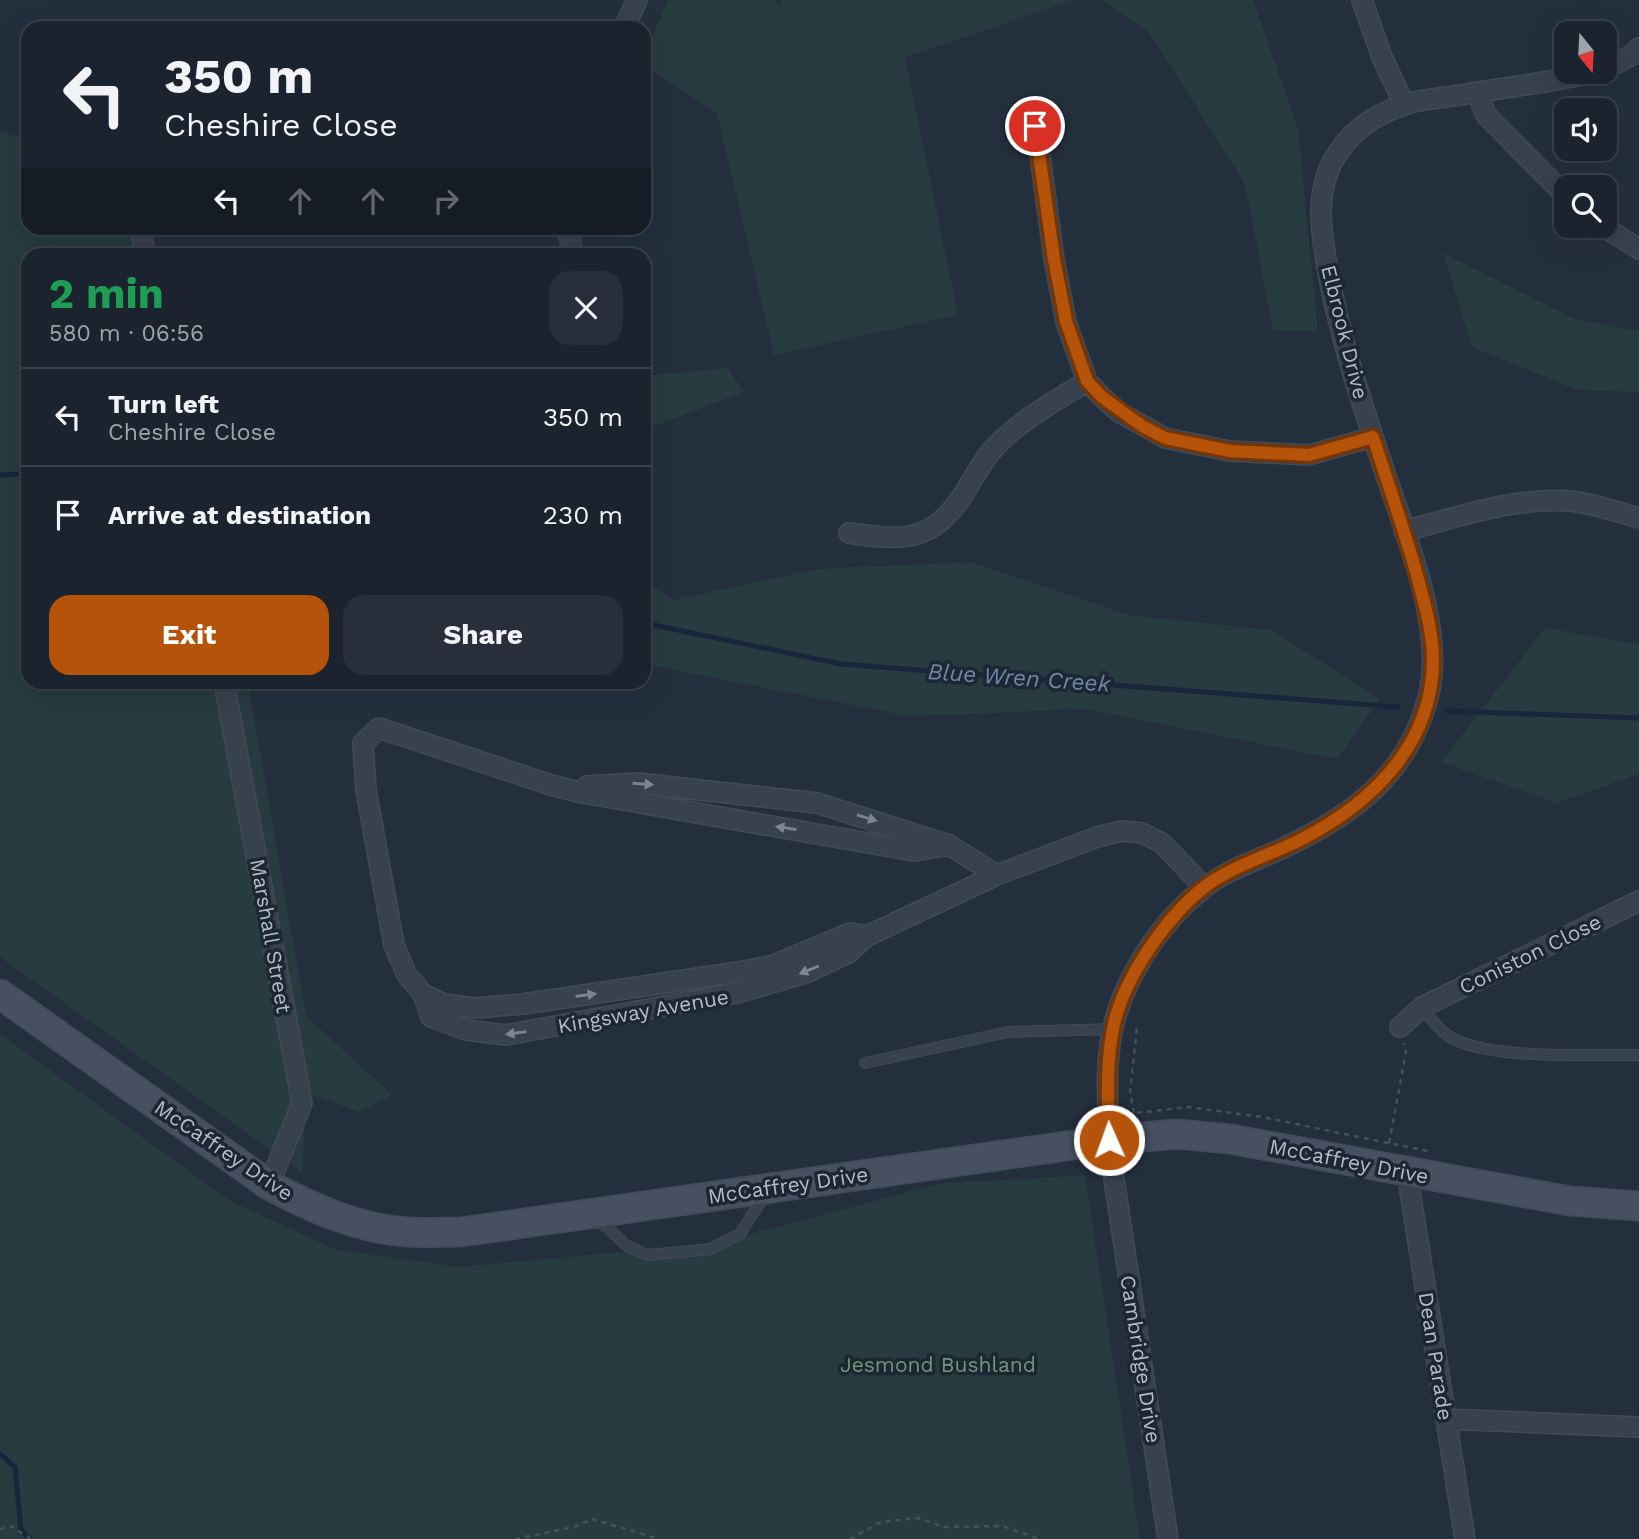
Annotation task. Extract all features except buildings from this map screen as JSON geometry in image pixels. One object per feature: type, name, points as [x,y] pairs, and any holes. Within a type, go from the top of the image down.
[{"type":"main road","name":"McCaffrey Drive","points":[[0,994],[269,1185],[313,1209],[357,1223],[405,1232],[461,1233],[1109,1140],[1177,1134],[1230,1139],[1570,1201],[1639,1206]]},
{"type":"street","points":[[627,21],[637,0]]},
{"type":"street","points":[[1362,0],[1382,57],[1404,104]]},
{"type":"street","points":[[1617,63],[1639,48]]},
{"type":"street","name":"Elbrook Drive","points":[[1109,1140],[1108,1088],[1113,1029],[1131,981],[1149,948],[1174,916],[1204,887],[1328,825],[1375,790],[1394,771],[1408,750],[1426,706],[1433,664],[1430,624],[1339,323],[1324,251],[1321,201],[1324,181],[1350,136],[1362,125],[1404,104],[1554,79]]},
{"type":"street","points":[[1477,92],[1486,115],[1554,184]]},
{"type":"street","points":[[1035,126],[1054,259],[1066,321],[1087,381],[1119,412],[1165,438],[1230,451],[1309,455],[1373,437]]},
{"type":"street","points":[[1617,236],[1639,250]]},
{"type":"street","points":[[849,533],[901,538],[932,529],[946,518],[996,446],[1023,423],[1087,381]]},
{"type":"street","points":[[1404,531],[1506,504],[1543,500],[1573,501],[1639,518]]},
{"type":"street","name":"Marshall Street","points":[[225,689],[302,1103],[269,1185]]},
{"type":"street","name":"Kingsway Avenue","points":[[949,845],[914,850],[664,809],[551,785],[379,728],[363,743],[366,790],[394,945],[407,975],[423,994],[431,1017],[466,1030],[506,1035],[737,993],[806,972],[848,953],[867,936],[997,875],[1100,836],[1133,831],[1162,843],[1204,887]]},
{"type":"street","name":"Kingsway Avenue","points":[[551,785],[637,783],[817,803],[949,845],[997,875]]},
{"type":"street","name":"Coniston Close","points":[[1400,1027],[1422,1007],[1639,901]]},
{"type":"street","name":"Kingsway Avenue","points":[[423,994],[444,1004],[475,1008],[523,1004],[745,971],[774,965],[850,933],[867,936]]},
{"type":"street","name":"Dean Parade","points":[[1407,1172],[1465,1539]]},
{"type":"street","name":"Cambridge Drive","points":[[1114,1179],[1167,1539]]},
{"type":"street","points":[[1446,1419],[1639,1427]]},
{"type":"lane","points":[[1422,1007],[1447,1036],[1471,1046],[1498,1052],[1639,1055]]},
{"type":"lane","points":[[865,1063],[1008,1032],[1113,1029]]},
{"type":"lane","points":[[585,1215],[607,1227],[627,1246],[648,1255],[710,1249],[740,1234],[771,1188]]},
{"type":"path","points":[[1134,1113],[1130,1092],[1137,1027]]},
{"type":"path","points":[[1389,1143],[1406,1052],[1400,1027]]},
{"type":"path","points":[[850,1539],[881,1522],[918,1518],[945,1527],[1002,1526],[1039,1539]]},
{"type":"path","points":[[515,1539],[574,1527],[592,1519],[659,1539]]},
{"type":"path","points":[[0,1529],[12,1526],[30,1538]]},
{"type":"green space","points":[[668,0],[773,0],[780,5],[782,0],[1074,0],[905,57],[958,315],[774,355],[717,113],[651,70],[651,39]]},
{"type":"green space","points":[[1102,0],[1253,0],[1298,129],[1318,331],[1273,330],[1245,184],[1149,32]]},
{"type":"green space","points":[[0,133],[21,137],[21,235],[139,235],[141,248],[21,248],[21,689],[249,689],[306,1016],[392,1095],[359,1112],[305,1092],[303,1173],[0,957]]},
{"type":"green space","points":[[1443,253],[1575,319],[1639,331],[1639,392],[1577,390],[1472,347]]},
{"type":"green space","points":[[728,368],[744,392],[651,427],[651,375]]},
{"type":"green space","points":[[971,562],[1128,615],[1271,630],[1380,699],[1337,759],[1085,709],[909,716],[651,665],[651,585],[673,600],[818,569]]},
{"type":"green space","points":[[1545,628],[1639,644],[1639,774],[1557,803],[1441,762]]},
{"type":"green space","name":"Jesmond Bushland","points":[[0,1034],[230,1201],[337,1250],[458,1267],[714,1244],[938,1184],[1085,1175],[1140,1539],[0,1539]]},
{"type":"waterway","name":"Blue Wren Creek","points":[[0,475],[21,474]]},
{"type":"waterway","name":"Blue Wren Creek","points":[[651,624],[841,664],[1398,707]]},
{"type":"waterway","name":"Blue Wren Creek","points":[[1447,711],[1639,718]]},
{"type":"waterway","points":[[0,1454],[15,1467],[21,1530],[30,1539]]},
{"type":"route","points":[[1035,126],[1054,259],[1066,321],[1087,381],[1119,412],[1165,438],[1230,451],[1280,456],[1309,455],[1373,437],[1404,531],[1433,644],[1431,685],[1426,706],[1408,750],[1394,771],[1353,808],[1328,825],[1204,887],[1174,916],[1149,948],[1131,981],[1112,1032],[1108,1088],[1109,1140]]}]
